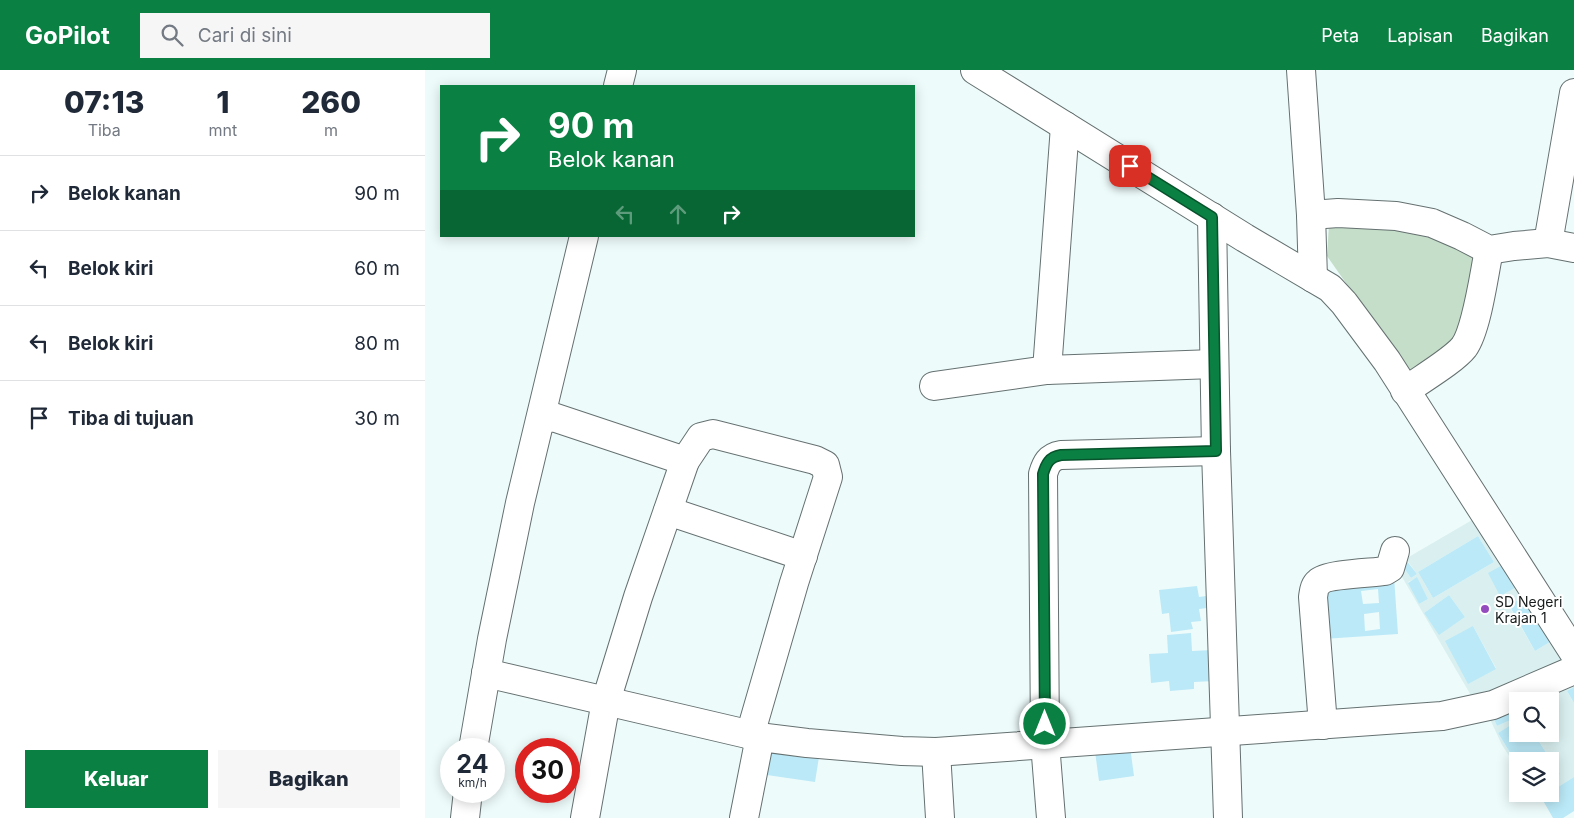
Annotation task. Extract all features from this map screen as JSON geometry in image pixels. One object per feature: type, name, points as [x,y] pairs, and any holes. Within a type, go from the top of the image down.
[{"type":"street","points":[[618,85],[622,70]]},
{"type":"street","points":[[975,70],[1330,288],[1387,361],[1574,653]]},
{"type":"street","points":[[1301,70],[1311,215],[1313,278]]},
{"type":"street","points":[[1311,215],[1338,213],[1396,216],[1432,223],[1489,250],[1514,246],[1561,246],[1573,100]]},
{"type":"street","points":[[1047,370],[1065,126]]},
{"type":"street","points":[[1212,217],[1216,451],[1228,818]]},
{"type":"street","points":[[475,738],[518,513],[584,237]]},
{"type":"street","points":[[1405,391],[1463,347],[1470,336],[1489,250]]},
{"type":"street","points":[[934,386],[1047,370],[1214,364]]},
{"type":"street","points":[[541,420],[553,417],[685,461]]},
{"type":"street","points":[[585,818],[606,701],[638,597],[685,461],[701,437],[709,434],[821,462],[827,469],[828,477],[803,556],[755,736],[743,818]]},
{"type":"street","points":[[1051,818],[1045,743],[1043,474],[1048,460],[1061,455],[1216,451]]},
{"type":"street","points":[[668,511],[803,556]]},
{"type":"street","points":[[1323,725],[1313,597],[1315,586],[1320,580],[1330,577],[1385,571],[1390,568],[1395,551]]},
{"type":"street","points":[[486,672],[755,736],[817,744],[936,752],[1442,716],[1486,707],[1574,670]]},
{"type":"street","points":[[936,752],[940,818]]},
{"type":"street","points":[[465,818],[467,803]]},
{"type":"shaded area","name":"SD Negeri Krajan 1","points":[[1484,513],[1569,659],[1513,692],[1509,692],[1509,694],[1480,711],[1395,565]],"holes":[[[1478,536],[1494,562],[1433,598],[1418,572]],[[1407,560],[1417,574],[1411,578],[1401,564]],[[1417,578],[1428,599],[1419,604],[1408,582]],[[1529,594],[1555,639],[1535,651],[1509,606]],[[1449,595],[1465,617],[1439,634],[1424,613]],[[1473,626],[1496,668],[1469,683]]]},
{"type":"shaded area","points":[[1574,673],[1574,687],[1567,691],[1574,703],[1574,777],[1559,786],[1559,752],[1546,752],[1539,742],[1559,742],[1559,692],[1550,692],[1548,689],[1535,692]]},
{"type":"shaded area","points":[[1509,705],[1509,707],[1492,715],[1497,726],[1509,721],[1509,726],[1498,733],[1510,752],[1509,756],[1502,745],[1488,715]]},
{"type":"green space","points":[[1393,222],[1477,243],[1484,305],[1419,383],[1327,256],[1329,224]]},
{"type":"building","points":[[1478,536],[1494,562],[1433,598],[1418,572]]},
{"type":"building","points":[[1406,560],[1417,574],[1411,578],[1401,564]]},
{"type":"building","points":[[1510,561],[1522,584],[1500,596],[1488,573]]},
{"type":"building","points":[[1394,577],[1398,634],[1323,639],[1319,582]],"holes":[[[1378,589],[1379,603],[1363,604],[1361,591]],[[1379,612],[1380,629],[1365,631],[1364,614]]]},
{"type":"building","points":[[1417,577],[1428,599],[1419,604],[1408,583]]},
{"type":"building","points":[[1197,586],[1199,597],[1206,596],[1207,608],[1199,609],[1201,621],[1191,622],[1193,629],[1171,632],[1169,613],[1162,614],[1159,590]]},
{"type":"building","points":[[1529,594],[1555,639],[1535,651],[1509,605]]},
{"type":"building","points":[[1449,595],[1465,617],[1439,635],[1424,613]]},
{"type":"building","points":[[1473,626],[1496,669],[1468,684],[1445,641]]},
{"type":"building","points":[[1191,633],[1192,651],[1212,650],[1214,681],[1194,682],[1194,689],[1170,691],[1169,681],[1151,683],[1149,654],[1168,653],[1167,635]]},
{"type":"building","points":[[1574,687],[1574,703],[1567,691]]},
{"type":"building","points":[[1509,710],[1509,721],[1497,726],[1492,715]]},
{"type":"building","points":[[1509,726],[1509,742],[1539,742],[1546,752],[1510,752],[1498,733]]},
{"type":"building","points":[[1129,739],[1134,776],[1099,781],[1094,744]]},
{"type":"building","points":[[772,744],[820,751],[815,782],[767,775]]},
{"type":"building","points":[[1574,777],[1574,811],[1563,818],[1553,818],[1544,802],[1559,802],[1559,786]]},
{"type":"place","name":"SD Negeri Krajan 1","points":[[1485,609]]},
{"type":"route","points":[[1045,724],[1043,474],[1048,460],[1061,455],[1216,451],[1212,217],[1130,166]]}]
